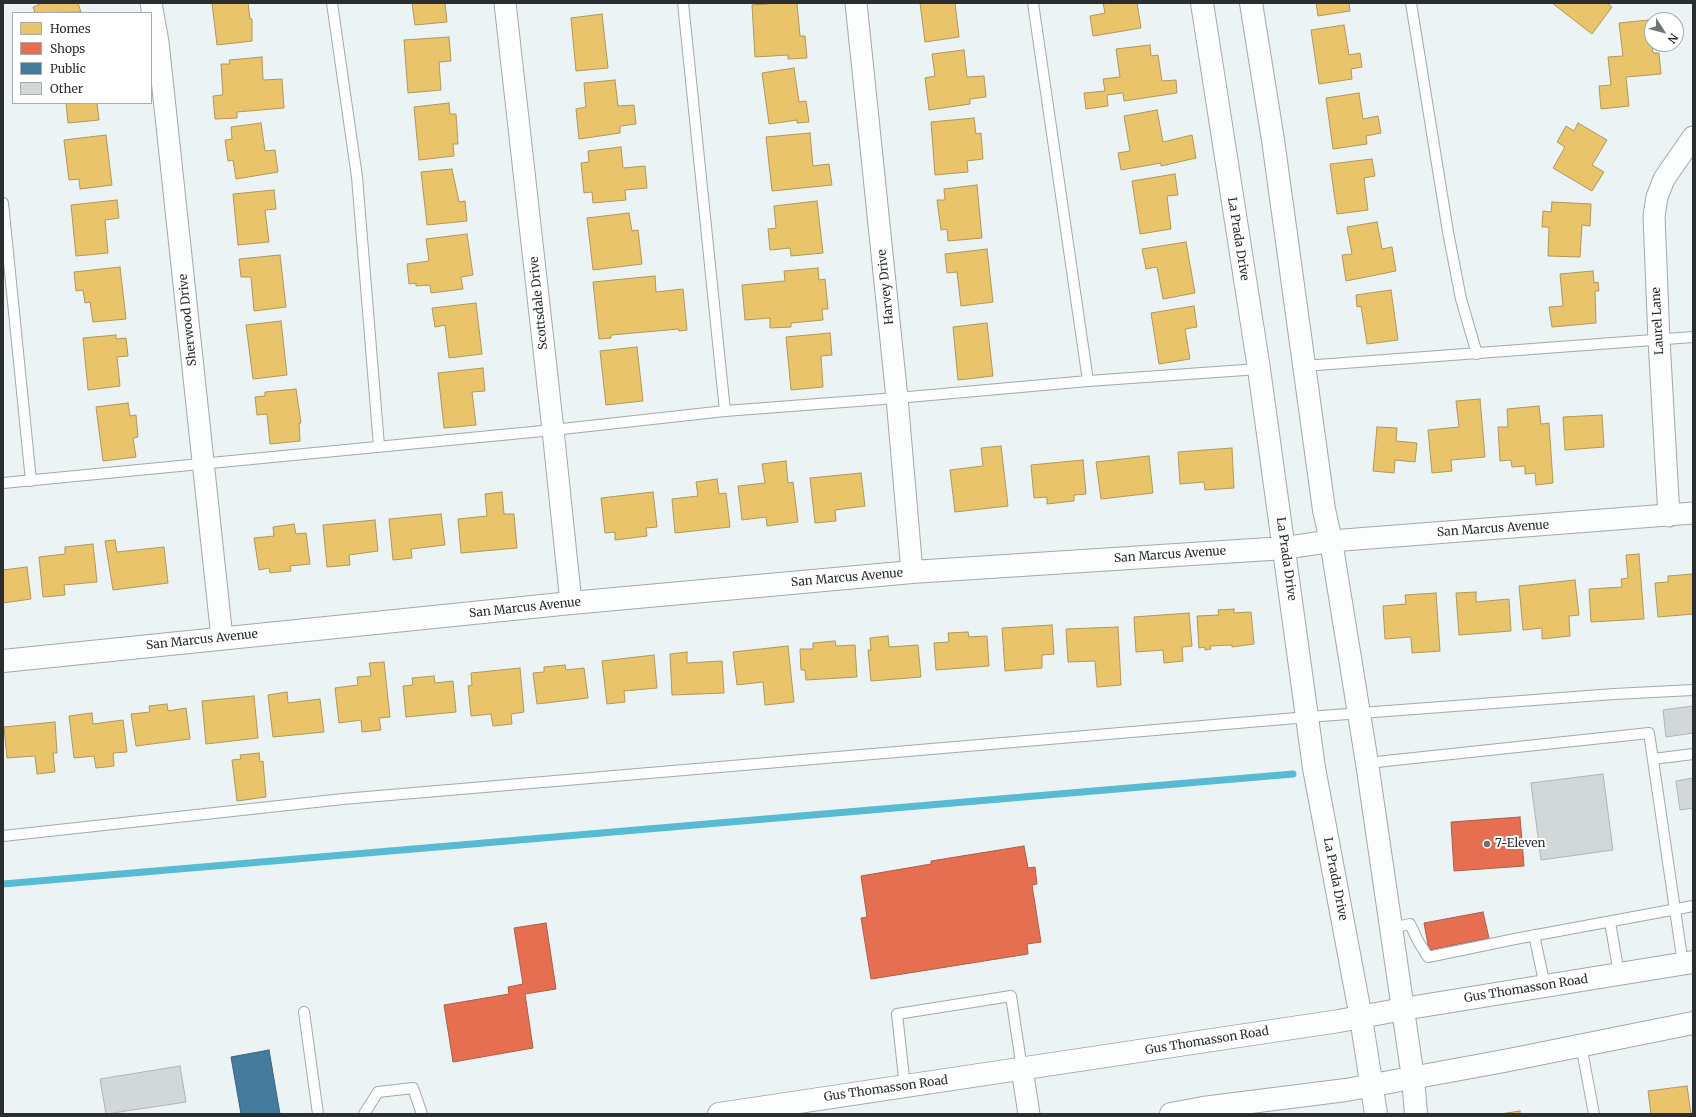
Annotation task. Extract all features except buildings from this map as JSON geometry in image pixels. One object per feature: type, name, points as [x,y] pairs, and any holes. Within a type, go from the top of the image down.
[{"type":"main road","name":"La Prada Drive","points":[[1202,3],[1259,370],[1285,548],[1314,768],[1361,1018],[1376,1114]]},
{"type":"main road","points":[[1252,3],[1273,140],[1324,510],[1331,541],[1367,763],[1413,1078],[1416,1114]]},
{"type":"main road","name":"San Marcus Avenue","points":[[3,661],[222,638],[912,572],[1285,548],[1331,541]]},
{"type":"main road","name":"Gus Thomasson Road","points":[[719,1114],[1361,1018],[1403,1009],[1688,963]]},
{"type":"main road","points":[[1171,1114],[1203,1111],[1346,1090],[1693,1023]]},
{"type":"street","name":"Sherwood Drive","points":[[151,3],[158,42],[222,638]]},
{"type":"street","name":"Scottsdale Drive","points":[[505,3],[553,430],[570,604]]},
{"type":"street","name":"Harvey Drive","points":[[856,3],[898,398],[912,572]]},
{"type":"street","name":"Laurel Lane","points":[[1669,516],[1654,216],[1657,197],[1664,179],[1693,137]]},
{"type":"street","name":"San Marcus Avenue","points":[[1331,541],[1693,513]]},
{"type":"street","points":[[1022,1069],[1029,1114]]},
{"type":"lane","points":[[332,3],[357,177],[379,446]]},
{"type":"lane","points":[[683,3],[725,411]]},
{"type":"lane","points":[[1034,3],[1088,381]]},
{"type":"lane","points":[[1411,3],[1461,299],[1477,354]]},
{"type":"lane","points":[[3,202],[31,481]]},
{"type":"lane","points":[[1304,366],[1693,337]]},
{"type":"lane","points":[[3,483],[553,430],[725,411],[898,398],[1088,381],[1259,370]]},
{"type":"lane","points":[[3,836],[343,799],[1308,717],[1614,694],[1693,690]]},
{"type":"lane","points":[[1367,763],[1649,733],[1675,910],[1688,963]]},
{"type":"lane","points":[[1653,759],[1693,754]]},
{"type":"lane","points":[[1391,928],[1410,924],[1428,957],[1693,906]]},
{"type":"lane","points":[[1610,922],[1618,974]]},
{"type":"lane","points":[[1534,936],[1545,986]]},
{"type":"lane","points":[[905,1087],[897,1014],[1012,996],[1022,1069]]},
{"type":"lane","points":[[304,1012],[318,1114]]},
{"type":"lane","points":[[1581,1045],[1594,1114]]},
{"type":"lane","points":[[364,1114],[378,1092],[414,1088],[422,1114]]},
{"type":"waterway","points":[[3,884],[1293,774]]},
{"type":"place","name":"7-Eleven","points":[[1487,844]]}]
